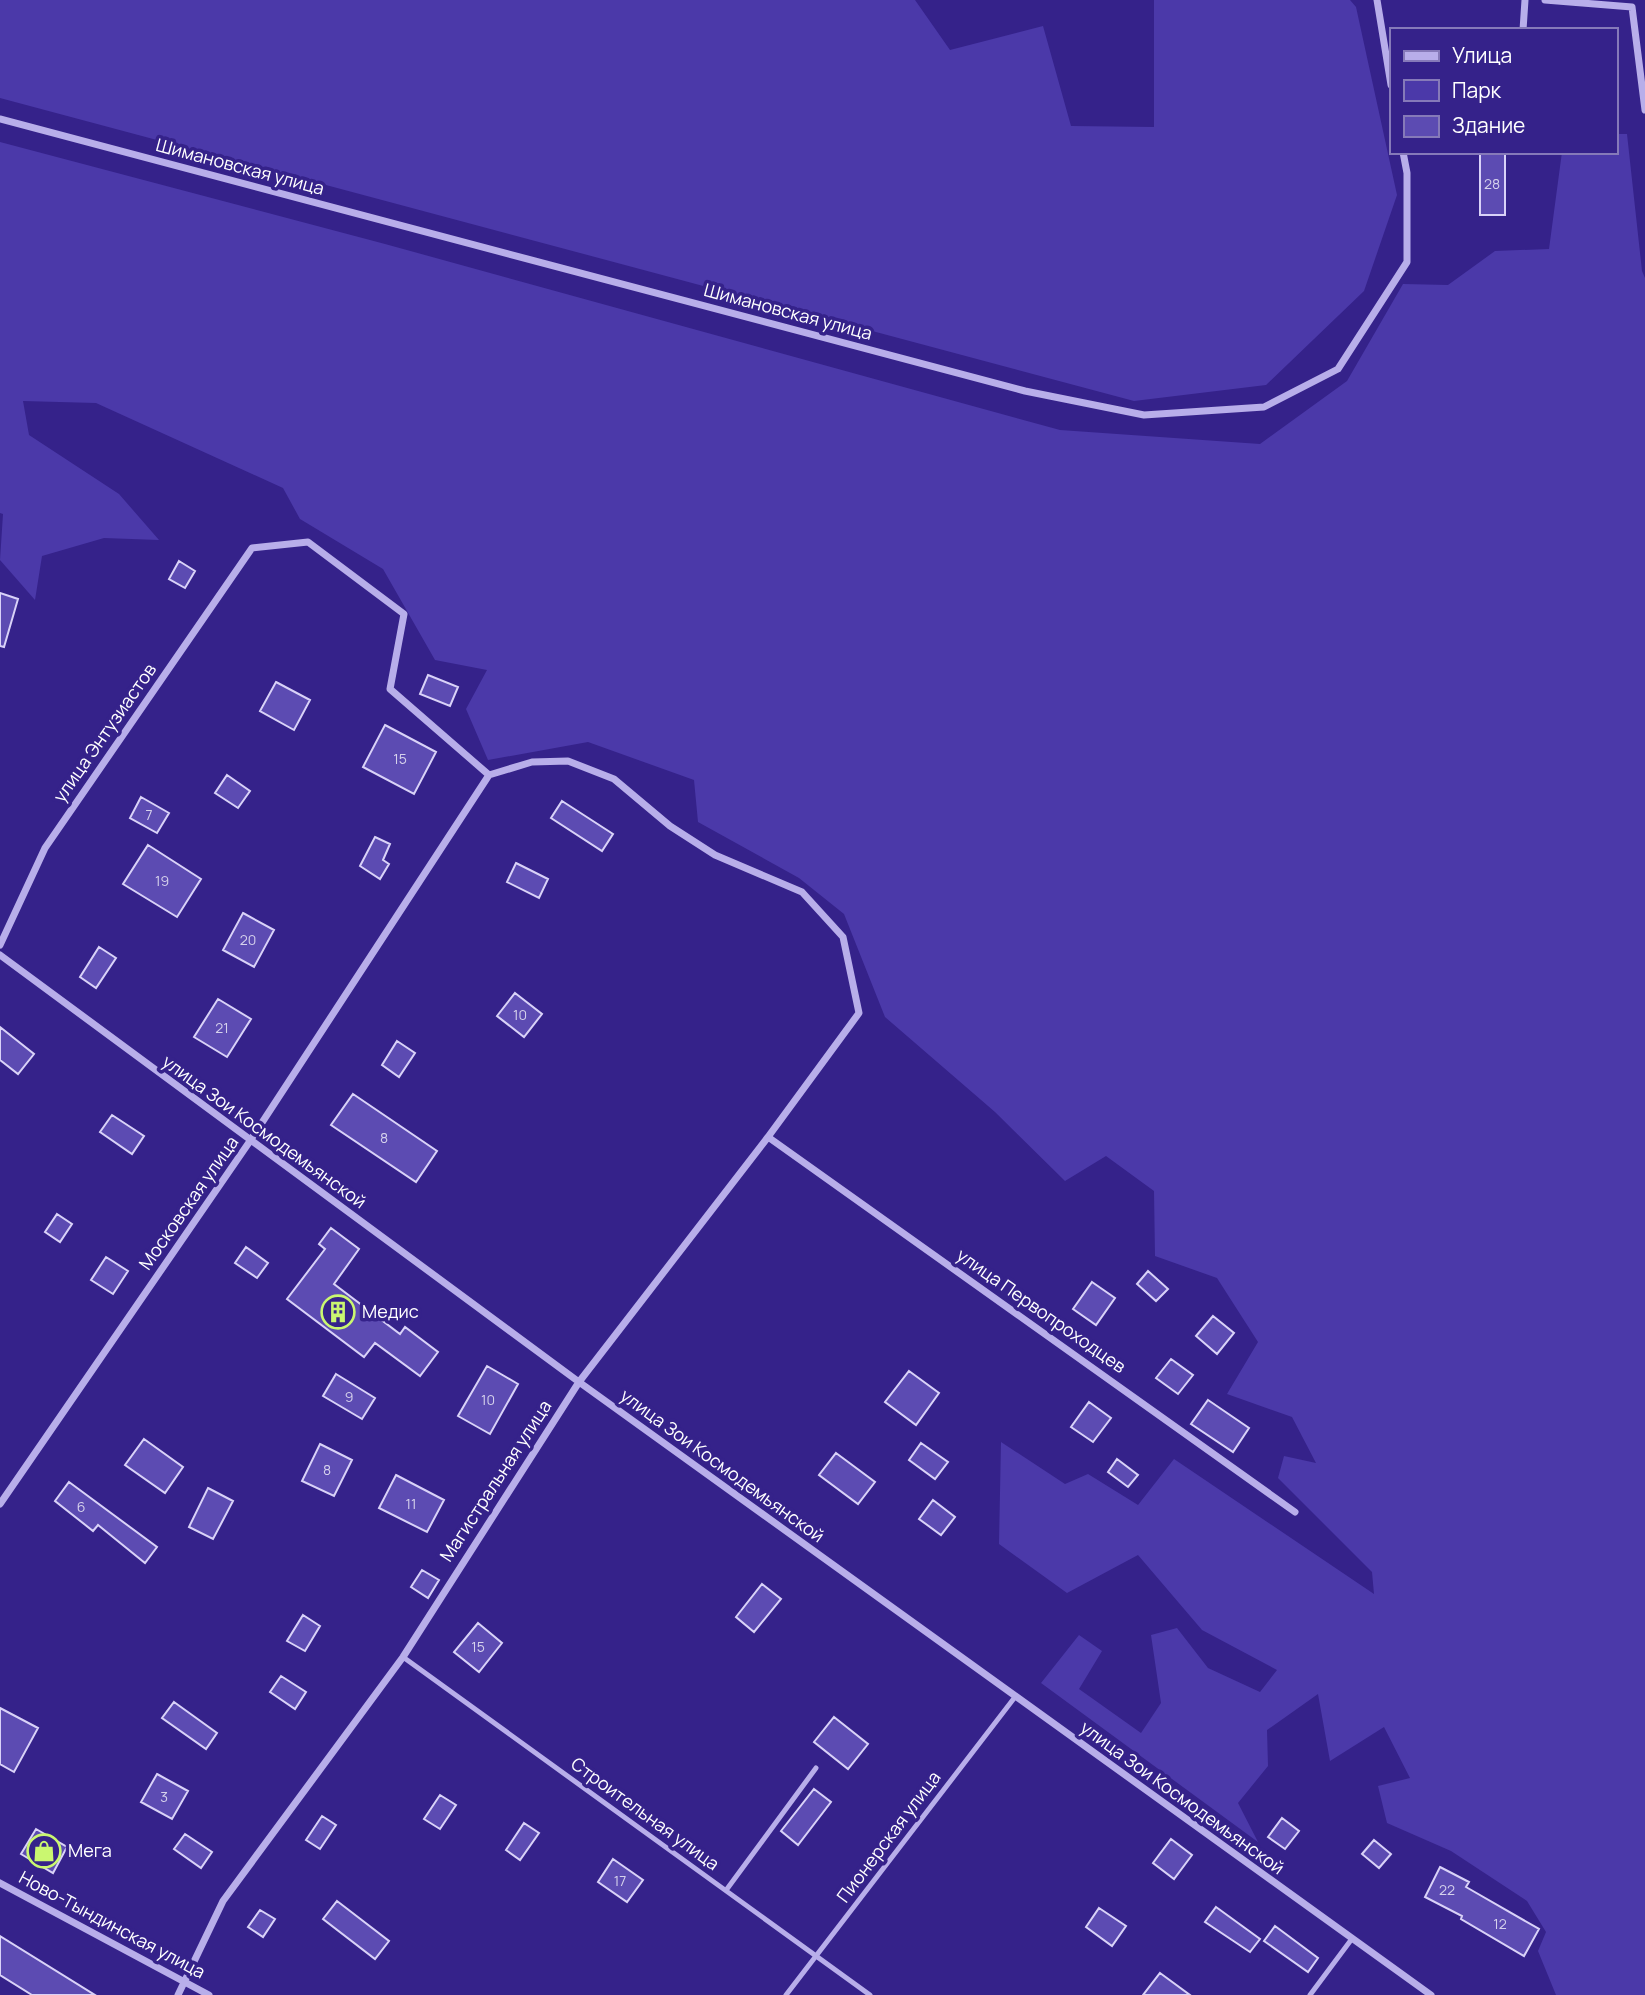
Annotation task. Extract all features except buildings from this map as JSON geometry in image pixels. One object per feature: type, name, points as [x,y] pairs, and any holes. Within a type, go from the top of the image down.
[{"type":"street","points":[[1377,0],[1390,80]]},
{"type":"street","points":[[1523,28],[1525,0]]},
{"type":"street","points":[[1545,0],[1632,7],[1645,110]]},
{"type":"street","name":"Шимановская улица","points":[[0,119],[1025,391],[1143,415],[1264,407],[1338,369],[1407,262],[1407,173],[1403,154]]},
{"type":"street","name":"улица Энтузиастов","points":[[0,945],[45,848],[252,548],[308,542],[404,614],[390,689],[489,775]]},
{"type":"street","name":"Магистральная улица","points":[[178,1995],[223,1901],[402,1657],[579,1382],[768,1137],[859,1013],[843,937],[802,892],[715,855],[670,826],[614,779],[568,761],[532,761],[489,775]]},
{"type":"street","name":"Московская улица","points":[[0,1504],[250,1142],[489,775]]},
{"type":"street","name":"улица Зои Космодемьянской","points":[[0,955],[250,1142],[579,1382],[1431,1995]]},
{"type":"street","name":"улица Первопроходцев","points":[[768,1137],[1295,1512]]},
{"type":"street","name":"Ново-Тындинская улица","points":[[0,1883],[209,1995]]},
{"type":"lane","name":"Строительная улица","points":[[402,1657],[727,1889],[870,1995]]},
{"type":"lane","name":"Пионерская улица","points":[[786,1995],[1015,1697]]},
{"type":"lane","points":[[727,1889],[816,1768]]},
{"type":"lane","points":[[1310,1995],[1351,1940]]},
{"type":"green space","points":[[0,0],[915,0],[950,50],[1043,26],[1071,126],[1154,127],[1154,0],[1350,0],[1356,7],[1397,195],[1364,291],[1266,385],[1134,401],[0,98]]},
{"type":"green space","points":[[1617,134],[1627,134],[1642,271],[1645,278],[1645,1995],[1556,1995],[1538,1951],[1546,1932],[1527,1901],[1451,1851],[1387,1823],[1378,1786],[1410,1778],[1384,1727],[1330,1761],[1318,1694],[1267,1730],[1268,1766],[1238,1803],[1258,1842],[1041,1683],[1079,1635],[1102,1651],[1079,1689],[1141,1733],[1161,1703],[1151,1635],[1177,1628],[1208,1668],[1260,1692],[1277,1670],[1202,1630],[1138,1555],[1067,1593],[999,1544],[1001,1442],[1065,1484],[1088,1474],[1138,1505],[1174,1459],[1374,1594],[1372,1572],[1278,1478],[1284,1456],[1316,1463],[1292,1417],[1227,1394],[1258,1342],[1217,1278],[1155,1256],[1154,1191],[1106,1156],[1065,1181],[995,1112],[885,1017],[844,914],[799,878],[698,822],[694,780],[588,742],[488,760],[466,709],[487,670],[435,660],[383,569],[300,519],[283,488],[96,403],[23,401],[29,435],[119,494],[159,540],[104,538],[42,556],[35,600],[0,560],[3,514],[0,513],[0,142],[385,244],[1060,430],[1260,444],[1347,381],[1403,284],[1448,285],[1495,251],[1549,249],[1562,154],[1617,154]]},
{"type":"place","name":"Медис","points":[[338,1312]]},
{"type":"place","name":"Мега","points":[[44,1851]]}]
